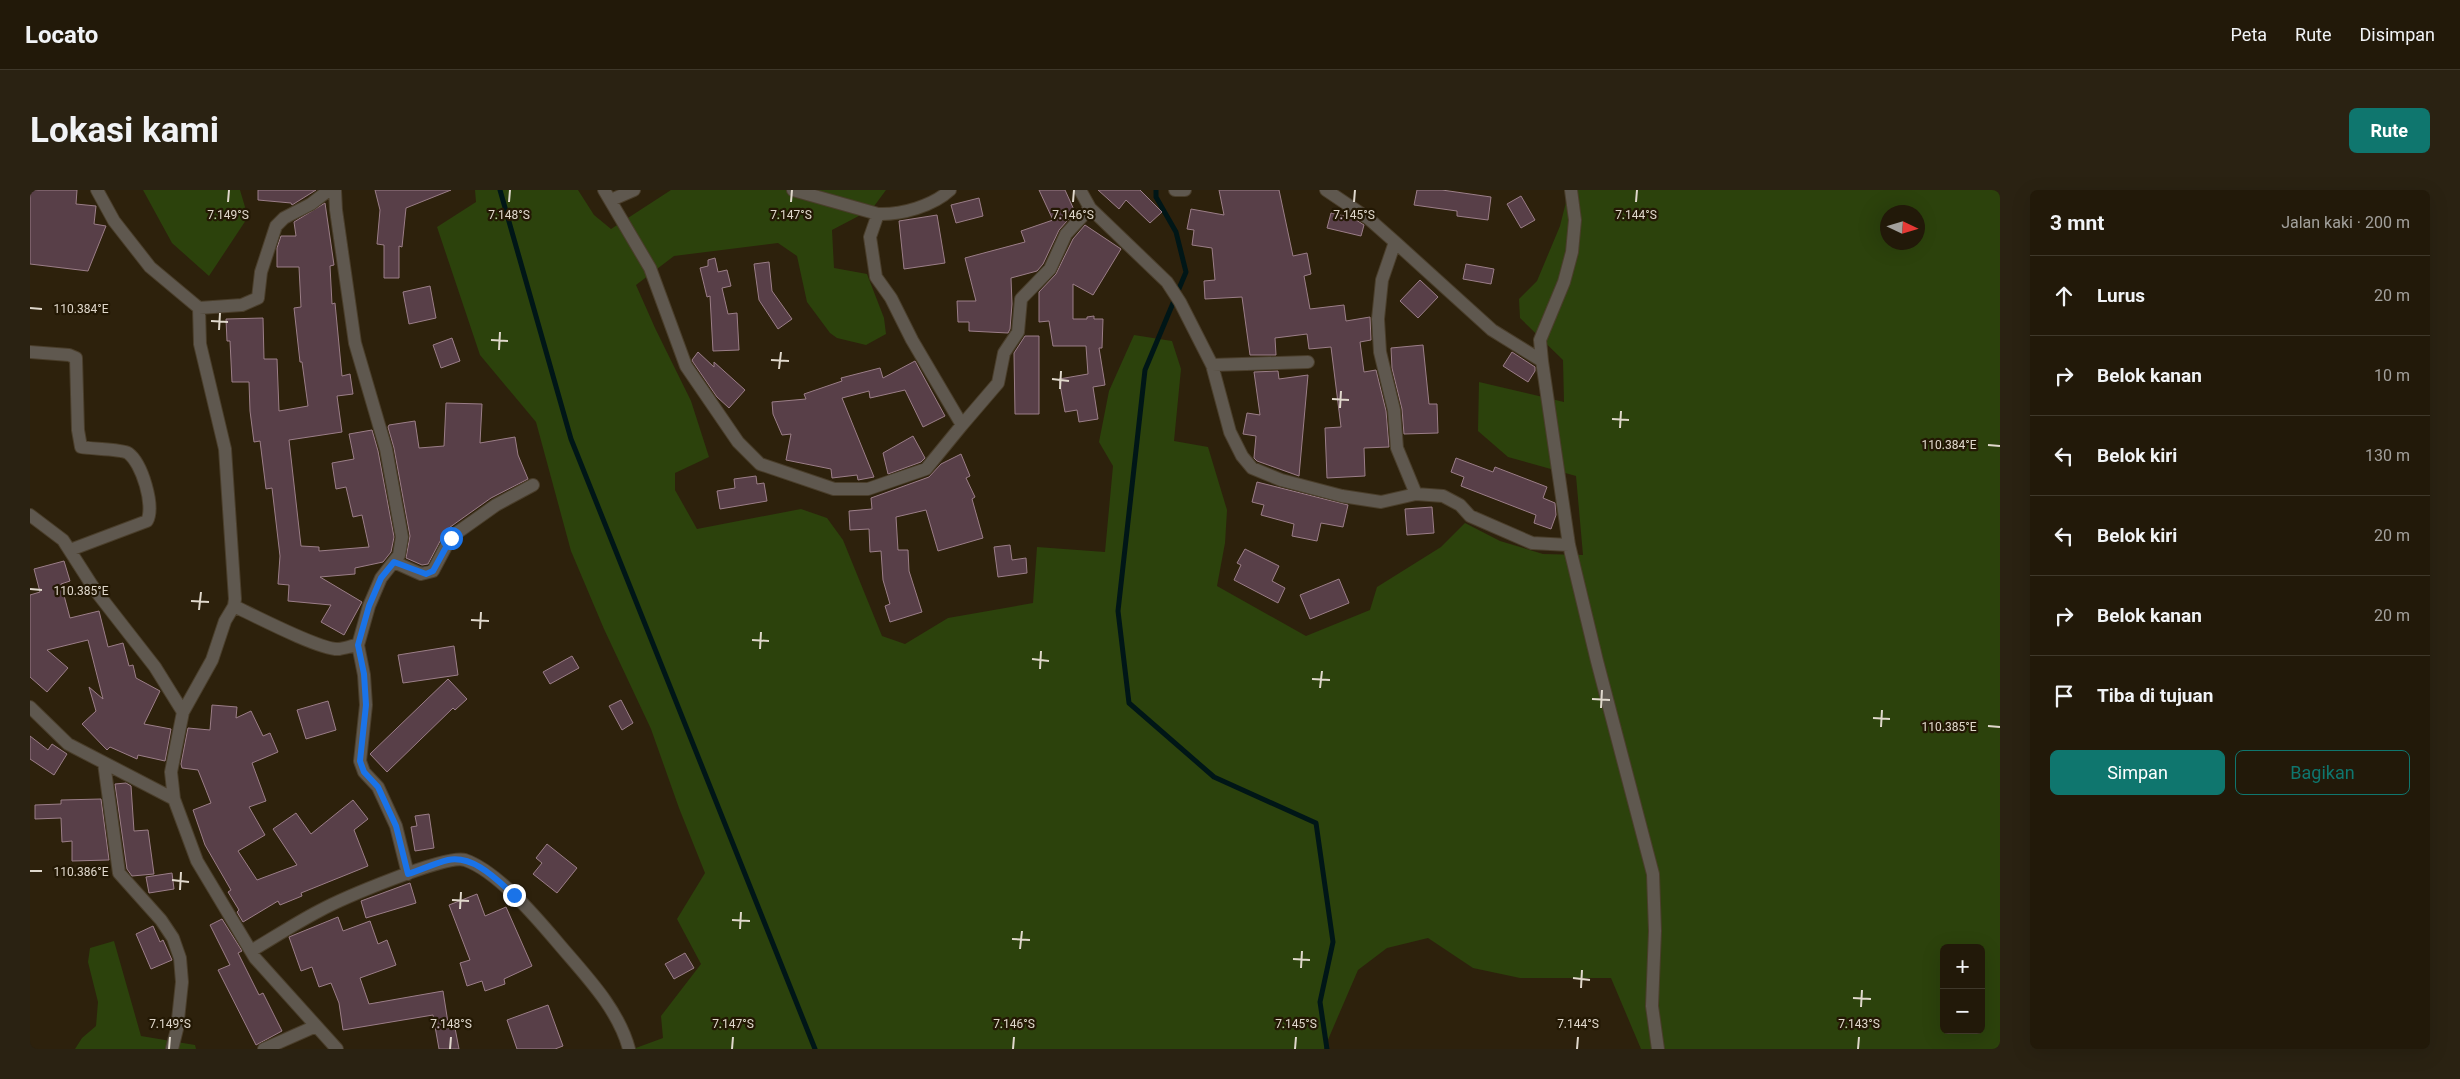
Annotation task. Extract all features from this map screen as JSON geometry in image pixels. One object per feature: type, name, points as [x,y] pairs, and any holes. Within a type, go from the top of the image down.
[{"type":"street","points":[[97,190],[114,221],[150,267],[198,308],[242,305],[258,298],[261,272],[276,226],[284,218],[311,204],[329,190]]},
{"type":"street","points":[[336,190],[336,210],[355,343],[386,449],[402,537],[399,556],[381,578],[369,606],[358,645],[364,674],[366,705],[360,761],[364,772],[378,787],[396,826],[408,874]]},
{"type":"street","points":[[634,190],[608,195],[650,268],[686,366],[732,434],[760,464],[834,488],[868,489],[926,469],[998,383],[1004,353],[1018,332],[1021,299],[1050,269],[1066,234],[1090,208]]},
{"type":"street","points":[[793,190],[878,214],[893,215],[939,200],[950,190]]},
{"type":"street","points":[[1080,190],[1090,208],[1166,282],[1180,302],[1212,365],[1230,432],[1242,456],[1252,468],[1280,480],[1342,496],[1381,502],[1416,494],[1443,496],[1460,505],[1470,516],[1532,543],[1569,545]]},
{"type":"street","points":[[1175,190],[1185,190]]},
{"type":"street","points":[[1326,190],[1369,219],[1492,330],[1542,361]]},
{"type":"street","points":[[1571,190],[1575,220],[1572,252],[1564,282],[1540,340],[1542,361],[1569,545],[1597,661],[1653,874],[1655,931],[1652,1006],[1658,1049]]},
{"type":"street","points":[[878,214],[870,237],[876,277],[891,298],[912,340],[962,425]]},
{"type":"street","points":[[1396,242],[1382,280],[1378,319],[1380,352],[1394,410],[1397,448],[1416,494]]},
{"type":"street","points":[[198,308],[200,344],[225,449],[235,599],[234,606],[225,621],[212,660],[183,712],[170,772],[174,799],[197,861],[251,951],[337,1049]]},
{"type":"street","points":[[30,352],[69,355],[76,358],[78,430],[82,447],[126,452],[135,459],[143,478],[150,505],[150,515],[147,521],[77,547]]},
{"type":"street","points":[[1212,365],[1308,362]]},
{"type":"street","points":[[394,562],[421,574],[433,571],[451,538],[496,505],[533,485]]},
{"type":"street","points":[[30,515],[63,540],[77,547],[95,590],[155,667],[183,712]]},
{"type":"street","points":[[234,606],[295,635],[331,648],[339,649],[358,645]]},
{"type":"street","points":[[30,707],[68,744],[174,799]]},
{"type":"street","points":[[104,763],[119,873],[161,920],[173,938],[180,958],[182,982],[177,1028],[172,1049]]},
{"type":"street","points":[[251,951],[320,910],[408,874],[448,860],[463,860],[477,865],[498,881],[549,932],[594,985],[624,1029],[629,1049]]},
{"type":"street","points":[[264,1049],[316,1026]]},
{"type":"green space","points":[[143,190],[240,190],[248,217],[209,276],[172,243]]},
{"type":"green space","points":[[475,190],[578,190],[594,215],[611,229],[671,190],[886,190],[872,209],[832,230],[834,268],[867,274],[884,318],[886,334],[866,345],[837,338],[830,333],[807,302],[797,256],[778,243],[674,256],[636,285],[691,401],[709,457],[675,473],[675,490],[697,529],[801,509],[827,518],[843,540],[882,636],[905,644],[948,618],[1033,603],[1037,547],[1105,552],[1113,466],[1099,442],[1109,391],[1134,335],[1172,341],[1181,369],[1174,441],[1208,447],[1227,510],[1225,543],[1217,586],[1306,636],[1370,610],[1377,587],[1441,547],[1465,523],[1500,541],[1543,554],[1583,555],[1576,476],[1508,457],[1478,431],[1479,382],[1564,402],[1563,360],[1520,318],[1519,299],[1537,281],[1560,226],[1569,190],[2000,190],[2000,1049],[1641,1049],[1611,978],[1520,978],[1473,968],[1428,938],[1387,948],[1358,970],[1324,1049],[633,1049],[663,1038],[661,1016],[701,964],[677,919],[705,873],[679,808],[651,729],[604,629],[571,551],[536,422],[480,355],[437,227],[476,202]]},
{"type":"green space","points":[[114,941],[141,1036],[195,1045],[196,1049],[75,1049],[82,1038],[96,1026],[98,1002],[88,962],[90,948]]},
{"type":"building","points":[[30,190],[77,190],[76,204],[96,206],[94,224],[106,226],[88,271],[30,264]]},
{"type":"building","points":[[258,190],[316,190],[292,205],[291,203],[258,200]]},
{"type":"building","points":[[375,190],[451,190],[406,208],[402,247],[399,246],[399,278],[384,278],[384,245],[377,244],[380,210]]},
{"type":"building","points":[[1039,190],[1065,190],[1075,212],[1059,230],[1043,264],[1037,271],[1011,278],[1012,304],[1008,333],[969,331],[969,322],[958,322],[957,301],[976,301],[965,258],[1025,242],[1021,231],[1053,220]]},
{"type":"building","points":[[1098,190],[1140,190],[1162,212],[1150,223],[1126,200],[1119,209]]},
{"type":"building","points":[[1219,190],[1279,190],[1293,256],[1307,253],[1311,274],[1304,276],[1310,309],[1344,305],[1346,321],[1370,317],[1371,340],[1360,342],[1364,372],[1376,370],[1386,411],[1389,447],[1364,448],[1365,476],[1327,478],[1325,428],[1341,427],[1331,347],[1309,349],[1307,334],[1275,338],[1276,355],[1250,355],[1242,297],[1205,299],[1204,281],[1215,280],[1212,248],[1192,245],[1194,230],[1187,229],[1191,209],[1224,215]]},
{"type":"building","points":[[1417,190],[1442,190],[1491,197],[1488,220],[1457,216],[1457,211],[1414,205]]},
{"type":"building","points":[[1521,196],[1535,220],[1521,228],[1507,204]]},
{"type":"building","points":[[979,198],[983,216],[956,223],[951,205]]},
{"type":"building","points":[[325,203],[334,265],[330,266],[332,304],[335,303],[342,376],[350,374],[353,394],[337,396],[342,432],[289,440],[301,546],[319,547],[319,551],[369,547],[362,515],[353,517],[346,487],[336,489],[332,463],[354,459],[349,434],[372,430],[378,451],[394,537],[391,552],[383,562],[355,568],[355,574],[320,577],[362,602],[344,635],[321,622],[331,605],[288,601],[289,585],[278,584],[280,556],[272,488],[266,489],[260,441],[254,442],[249,382],[232,382],[230,341],[227,341],[226,319],[263,318],[264,359],[277,359],[279,411],[308,406],[302,362],[300,362],[294,308],[301,307],[299,267],[277,267],[277,248],[281,236],[296,236],[294,222]]},
{"type":"building","points":[[1331,213],[1353,218],[1364,225],[1361,236],[1327,228]]},
{"type":"building","points":[[937,215],[945,263],[904,269],[899,221]]},
{"type":"building","points":[[1085,225],[1121,249],[1093,295],[1073,284],[1073,319],[1087,319],[1087,317],[1094,316],[1094,319],[1103,319],[1102,348],[1099,348],[1105,385],[1093,387],[1098,419],[1079,422],[1077,410],[1065,412],[1059,379],[1088,374],[1086,346],[1053,346],[1049,321],[1039,322],[1039,292],[1056,274],[1073,239]]},
{"type":"building","points":[[715,258],[718,272],[727,270],[731,286],[722,288],[728,314],[737,313],[739,350],[713,351],[710,296],[707,297],[700,268],[708,266],[708,260]]},
{"type":"building","points":[[769,262],[772,291],[792,319],[778,329],[759,300],[754,264]]},
{"type":"building","points":[[1466,264],[1494,269],[1491,284],[1463,279]]},
{"type":"building","points":[[1420,280],[1438,297],[1418,318],[1400,301]]},
{"type":"building","points":[[430,286],[436,318],[409,324],[403,292]]},
{"type":"building","points":[[1025,336],[1039,336],[1039,414],[1015,414],[1014,353]]},
{"type":"building","points":[[452,338],[460,361],[441,368],[433,345]]},
{"type":"building","points":[[1423,345],[1429,404],[1437,404],[1438,433],[1404,434],[1402,409],[1392,368],[1391,348]]},
{"type":"building","points":[[698,352],[714,367],[714,362],[745,390],[729,408],[717,397],[693,362],[692,360]]},
{"type":"building","points":[[1512,352],[1535,367],[1535,371],[1528,382],[1503,366]]},
{"type":"building","points":[[915,361],[945,416],[923,427],[905,390],[870,398],[869,391],[842,398],[874,477],[858,480],[857,475],[832,478],[831,469],[786,460],[791,434],[782,435],[773,414],[772,402],[806,399],[804,394],[842,381],[841,378],[880,368],[883,378]]},
{"type":"building","points":[[1278,371],[1279,379],[1308,375],[1299,476],[1257,461],[1254,458],[1256,436],[1243,434],[1247,413],[1260,415],[1254,372]]},
{"type":"building","points":[[446,403],[482,404],[480,443],[515,437],[518,455],[528,479],[491,498],[446,530],[428,564],[422,565],[406,558],[410,536],[394,448],[388,427],[389,425],[415,421],[419,448],[444,446]]},
{"type":"building","points":[[913,436],[925,458],[921,462],[888,474],[883,453]]},
{"type":"building","points":[[961,454],[970,476],[966,478],[975,497],[972,499],[983,538],[938,551],[926,510],[896,517],[898,550],[908,550],[909,571],[922,612],[890,622],[885,606],[890,604],[883,580],[881,551],[870,552],[869,529],[850,530],[849,511],[872,509],[871,498],[929,477],[941,464]]},
{"type":"building","points":[[1456,458],[1493,472],[1495,467],[1547,487],[1543,498],[1555,503],[1556,515],[1551,529],[1534,523],[1536,515],[1461,486],[1464,477],[1451,472]]},
{"type":"building","points":[[756,476],[757,484],[764,483],[767,501],[720,509],[717,491],[735,488],[734,479]]},
{"type":"building","points":[[1257,482],[1348,505],[1343,527],[1321,523],[1317,541],[1292,536],[1294,524],[1261,515],[1264,505],[1252,502]]},
{"type":"building","points":[[1432,507],[1434,533],[1407,535],[1405,509]]},
{"type":"building","points":[[1010,545],[1012,560],[1026,558],[1027,573],[998,577],[994,547]]},
{"type":"building","points":[[1245,549],[1279,566],[1272,581],[1285,588],[1278,603],[1234,580],[1241,565],[1237,563]]},
{"type":"building","points":[[64,561],[70,581],[61,584],[70,618],[99,611],[108,647],[123,643],[129,666],[133,665],[136,678],[160,691],[144,724],[171,729],[165,761],[138,755],[137,759],[110,747],[107,750],[82,724],[96,711],[89,687],[103,699],[88,640],[47,650],[68,668],[47,692],[30,677],[30,595],[40,592],[34,569]]},
{"type":"building","points":[[1339,579],[1349,603],[1310,619],[1300,595]]},
{"type":"building","points":[[454,646],[458,675],[403,683],[398,655]]},
{"type":"building","points":[[572,656],[579,668],[550,684],[543,672]]},
{"type":"building","points":[[448,679],[467,699],[455,710],[453,708],[387,772],[370,754]]},
{"type":"building","points":[[621,700],[633,723],[622,730],[609,706]]},
{"type":"building","points":[[328,701],[336,730],[306,739],[297,710]]},
{"type":"building","points":[[212,705],[237,707],[236,718],[251,711],[263,736],[270,733],[278,752],[252,763],[266,801],[249,807],[265,835],[238,851],[257,880],[297,865],[273,829],[296,813],[311,834],[353,800],[368,819],[354,830],[368,866],[301,893],[302,896],[280,905],[278,901],[243,922],[237,912],[239,910],[228,892],[231,890],[205,845],[193,810],[211,803],[206,790],[198,770],[182,768],[181,764],[188,728],[210,730]]},
{"type":"building","points":[[30,736],[48,750],[52,744],[67,754],[54,775],[30,759]]},
{"type":"building","points":[[126,783],[131,786],[134,831],[148,830],[154,874],[132,876],[127,869],[115,784]]},
{"type":"building","points":[[101,799],[109,860],[72,861],[72,841],[62,842],[61,818],[35,819],[35,805],[61,804],[61,800]]},
{"type":"building","points":[[429,814],[434,848],[415,851],[411,827],[417,826],[415,816]]},
{"type":"building","points":[[547,844],[577,868],[557,893],[533,874],[542,863],[536,858]]},
{"type":"building","points":[[172,873],[174,889],[149,893],[146,877]]},
{"type":"building","points":[[410,883],[416,903],[366,918],[361,901]]},
{"type":"building","points":[[477,894],[485,916],[506,907],[532,966],[504,979],[505,984],[485,991],[482,981],[467,986],[460,963],[470,960],[449,905]]},
{"type":"building","points":[[338,917],[343,931],[370,921],[378,944],[387,940],[396,965],[360,978],[369,1004],[443,991],[449,1029],[455,1028],[459,1049],[439,1049],[433,1015],[343,1030],[339,1003],[331,983],[319,987],[312,967],[301,971],[289,937]]},
{"type":"building","points":[[222,919],[242,951],[238,953],[259,995],[263,993],[282,1031],[256,1045],[218,970],[230,965],[210,925]]},
{"type":"building","points":[[153,926],[160,942],[163,940],[172,960],[151,969],[136,934]]},
{"type":"building","points":[[685,953],[694,968],[674,979],[665,964]]},
{"type":"building","points":[[548,1005],[563,1046],[555,1049],[517,1049],[507,1020]]},
{"type":"waterway","points":[[500,190],[571,439],[815,1049]]},
{"type":"waterway","points":[[1156,190],[1156,197],[1176,232],[1186,272],[1145,370],[1118,611],[1129,703],[1214,777],[1316,823],[1333,942],[1320,1002],[1327,1049]]},
{"type":"route","points":[[451,538],[433,571],[426,574],[421,574],[394,562],[381,578],[369,606],[358,645],[364,674],[366,705],[360,761],[364,772],[378,787],[396,826],[408,874],[448,860],[463,860],[477,865],[514,895]]}]
